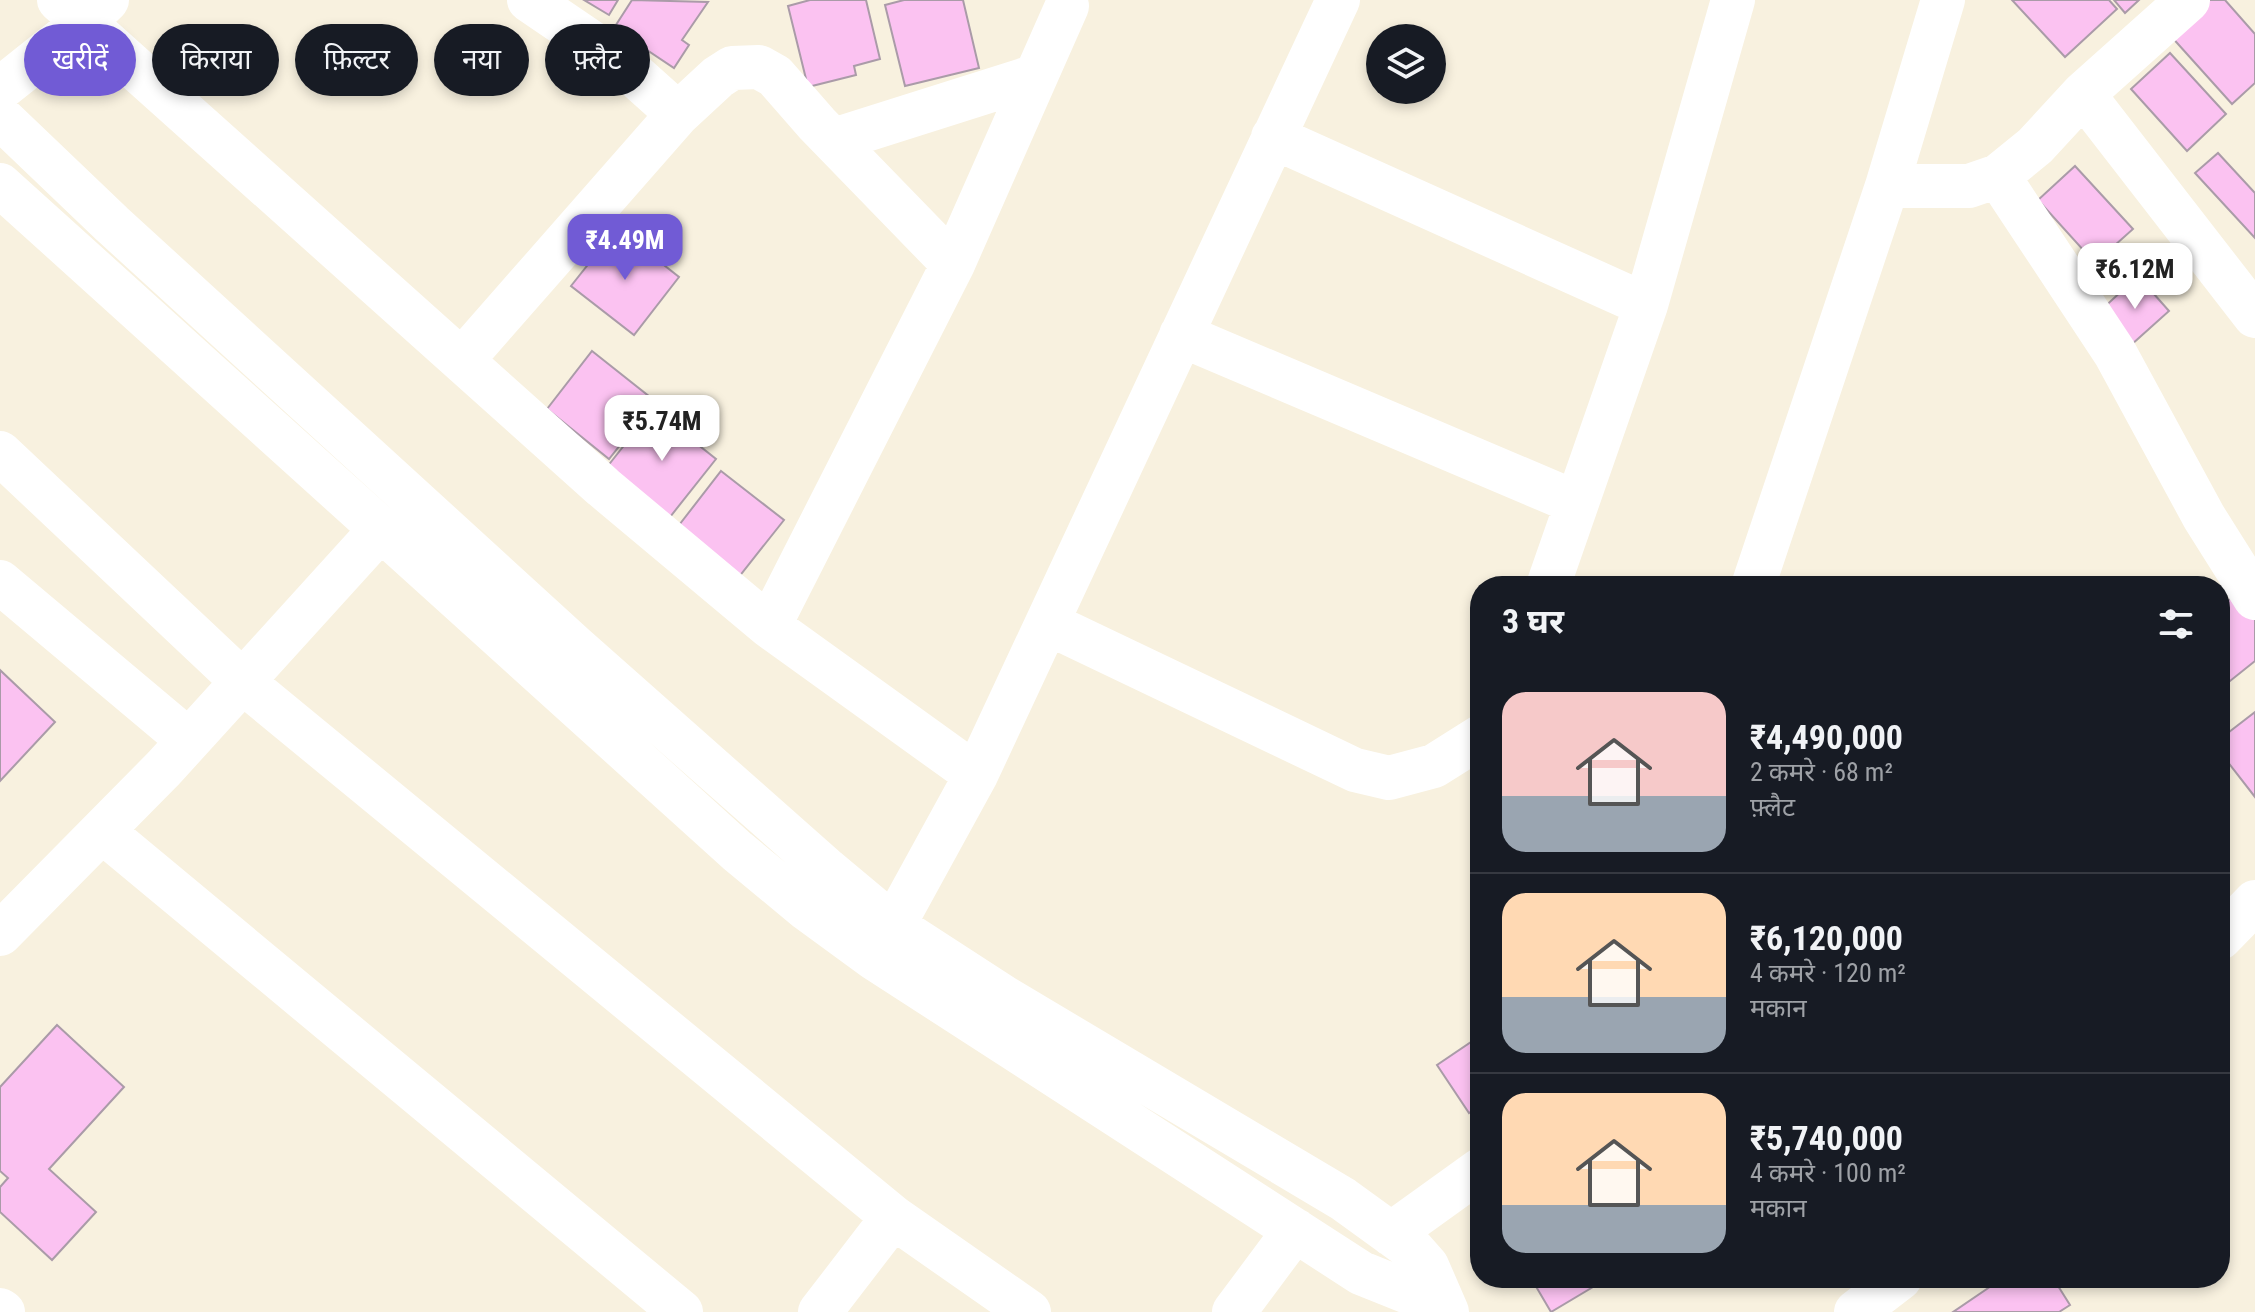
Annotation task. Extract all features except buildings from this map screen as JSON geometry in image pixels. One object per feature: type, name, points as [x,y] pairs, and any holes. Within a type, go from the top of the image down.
[{"type":"street","points":[[529,0],[620,62],[678,114]]},
{"type":"street","points":[[884,942],[976,775],[1338,0]]},
{"type":"street","points":[[1551,576],[1646,305],[1733,0]]},
{"type":"street","points":[[1756,576],[1887,186],[1943,0]]},
{"type":"street","points":[[1887,186],[1969,186],[1998,176],[2035,146],[2083,94],[2188,0]]},
{"type":"street","points":[[769,626],[953,264],[1067,6]]},
{"type":"street","points":[[0,89],[83,8],[603,487],[769,626],[976,775]]},
{"type":"street","points":[[463,359],[678,114],[732,68],[759,67],[775,76],[953,264]]},
{"type":"street","points":[[834,140],[1036,76]]},
{"type":"street","points":[[2083,94],[2255,316]]},
{"type":"street","points":[[0,117],[112,224],[574,646],[805,851],[884,942],[1295,1230],[1361,1273],[1445,1309]]},
{"type":"street","points":[[1273,137],[1646,305]]},
{"type":"street","points":[[1998,176],[2115,353],[2204,517],[2255,598]]},
{"type":"street","points":[[0,185],[737,851],[807,909],[1005,998],[1343,1199],[1412,1249],[1427,1266],[1445,1309]]},
{"type":"street","points":[[1181,335],[1577,503]]},
{"type":"street","points":[[0,453],[244,683],[893,1217],[1029,1312]]},
{"type":"street","points":[[0,934],[244,683],[381,529]]},
{"type":"street","points":[[0,582],[188,740]]},
{"type":"street","points":[[1047,623],[1355,770],[1389,778],[1434,766],[1470,743]]},
{"type":"street","points":[[102,831],[681,1312]]},
{"type":"street","points":[[1391,1234],[1470,1177]]},
{"type":"street","points":[[820,1312],[893,1217]]},
{"type":"street","points":[[1234,1312],[1295,1230]]},
{"type":"street","points":[[1856,1312],[1887,1288]]}]
